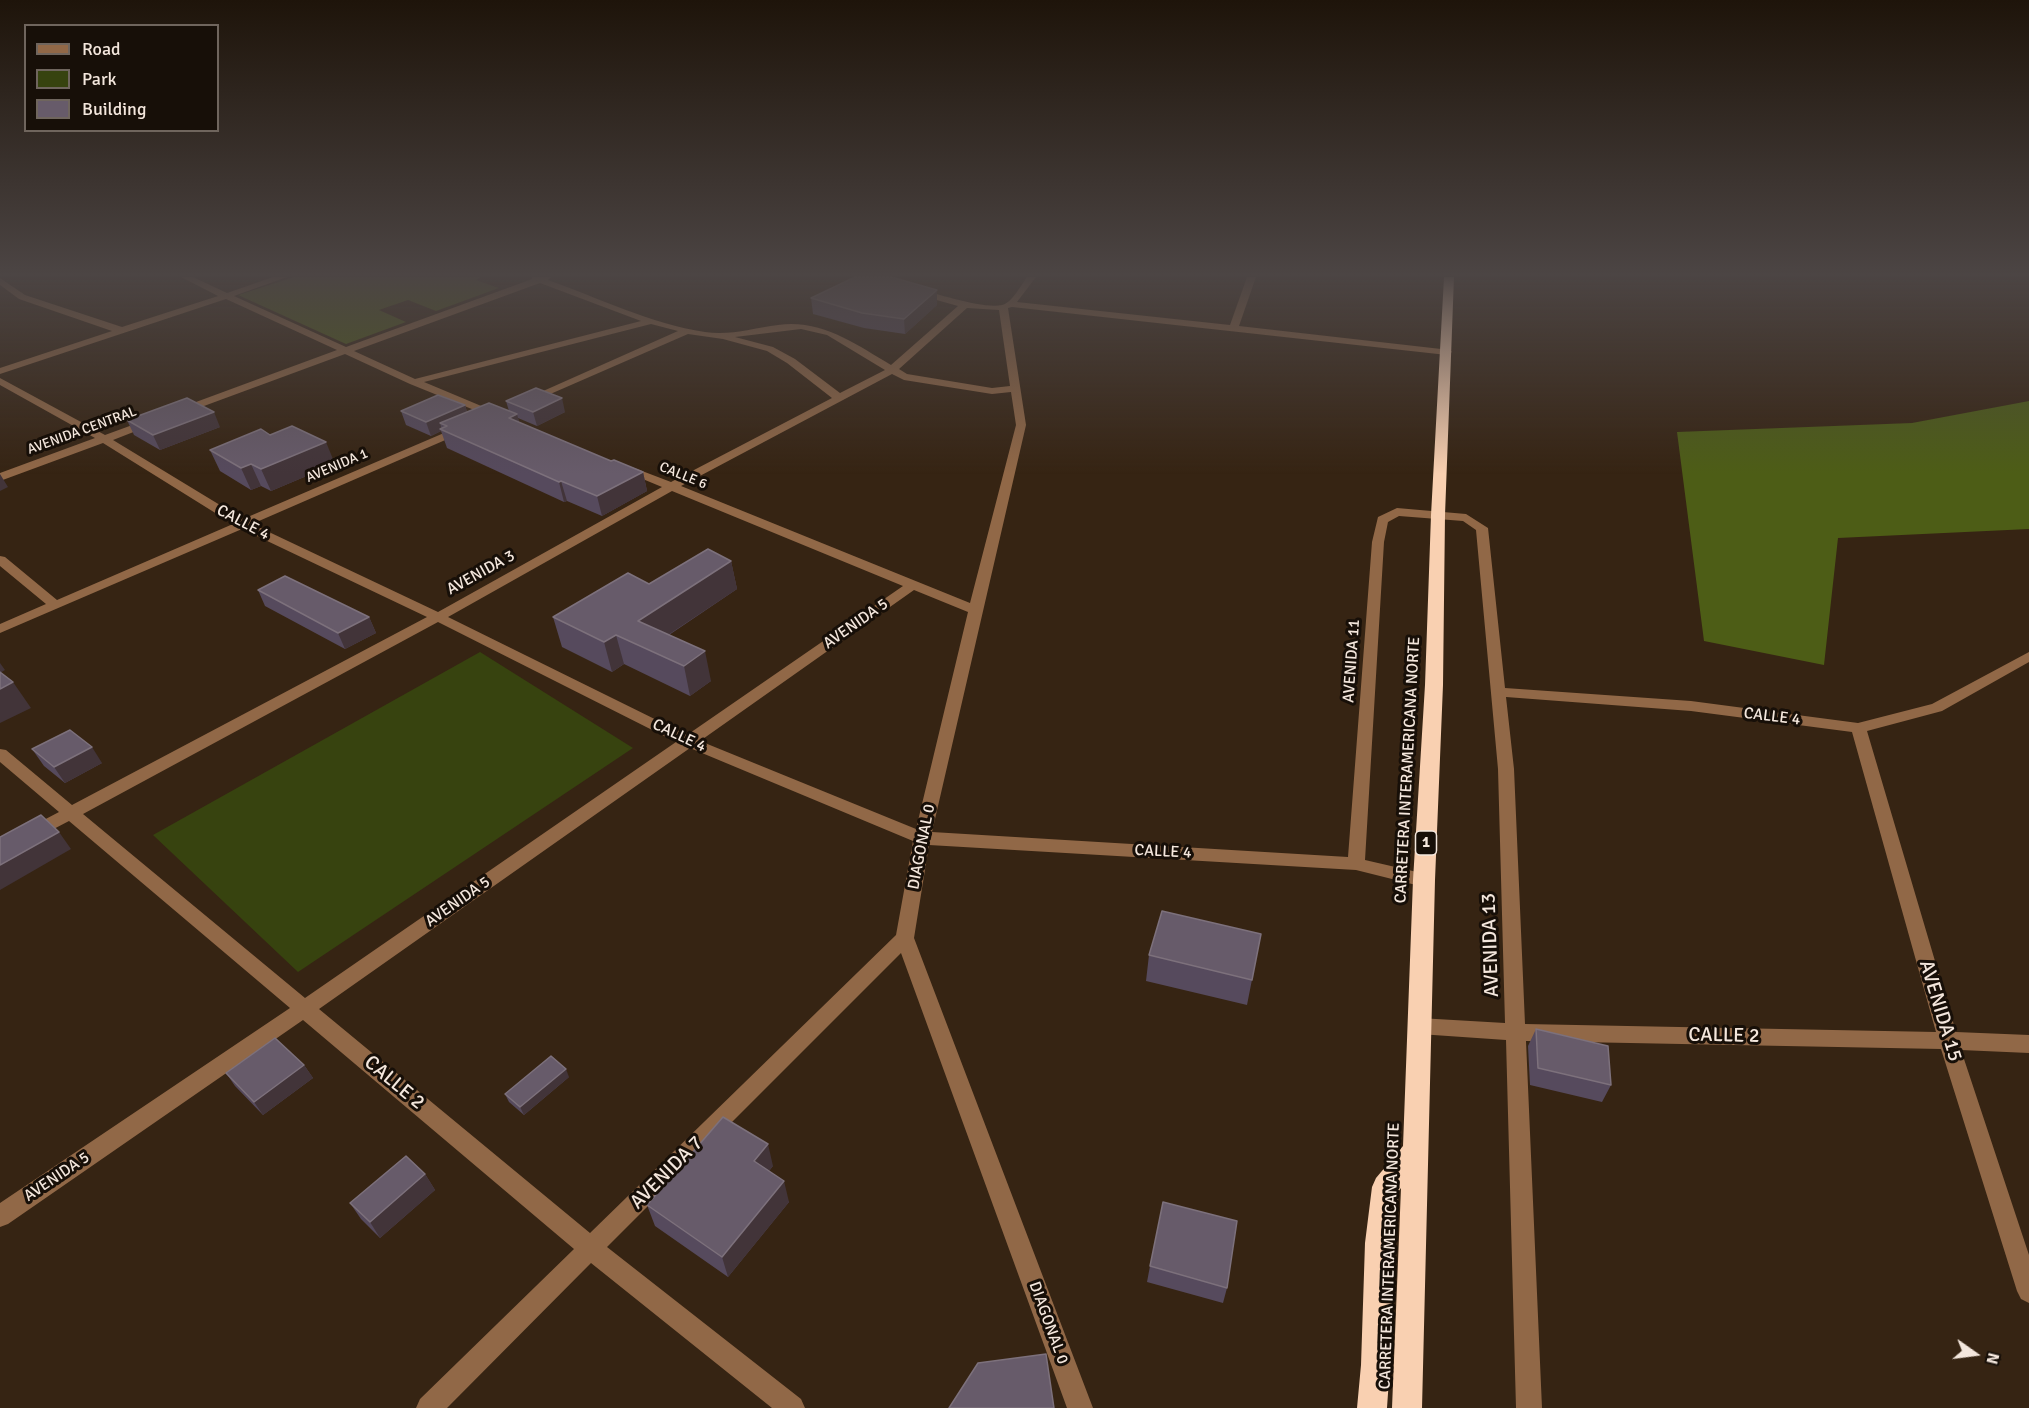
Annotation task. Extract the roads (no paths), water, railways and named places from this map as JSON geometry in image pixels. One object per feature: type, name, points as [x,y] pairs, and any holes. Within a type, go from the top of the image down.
[{"type":"highway","name":"CARRETERA INTERAMERICANA NORTE","points":[[1407,1408],[1424,880],[1447,343]]},
{"type":"highway","points":[[1372,1408],[1376,1365],[1379,1243],[1385,1187],[1414,1152]]},
{"type":"street","points":[[0,370],[82,343]]},
{"type":"street","points":[[325,343],[414,382],[506,413]]},
{"type":"street","name":"AVENIDA CENTRAL","points":[[0,477],[369,343]]},
{"type":"street","points":[[414,382],[567,343]]},
{"type":"street","name":"AVENIDA 1","points":[[0,629],[240,524],[506,413],[661,343]]},
{"type":"street","points":[[743,343],[770,349],[838,397]]},
{"type":"street","points":[[846,343],[892,370],[916,380],[992,391],[1015,389]]},
{"type":"street","name":"AVENIDA 3","points":[[0,851],[438,617],[672,487],[892,370],[923,343]]},
{"type":"street","name":"DIAGONAL 0","points":[[1011,343],[1015,389],[1022,425],[975,610],[922,838],[905,938],[1080,1408]]},
{"type":"street","points":[[1368,343],[1447,352]]},
{"type":"street","name":"CALLE 4","points":[[0,381],[104,439],[240,524],[438,617],[689,742],[922,838],[1356,864],[1424,880]]},
{"type":"street","name":"CALLE 6","points":[[616,465],[975,610]]},
{"type":"street","name":"AVENIDA 11","points":[[1356,864],[1378,542],[1382,520],[1397,512],[1438,515]]},
{"type":"street","name":"AVENIDA 13","points":[[1438,515],[1466,518],[1482,528],[1499,692],[1506,769],[1529,1408]]},
{"type":"street","points":[[0,560],[55,604]]},
{"type":"street","name":"AVENIDA 5","points":[[0,1216],[305,1008],[913,585]]},
{"type":"street","name":"CALLE 4","points":[[1499,692],[1691,706],[1858,728],[1937,708],[2029,656]]},
{"type":"street","name":"AVENIDA 15","points":[[1858,728],[1948,1040],[2029,1291]]},
{"type":"street","name":"CALLE 2","points":[[0,754],[590,1248],[792,1408]]},
{"type":"street","name":"AVENIDA 7","points":[[429,1408],[905,938]]},
{"type":"street","name":"CALLE 2","points":[[1419,1026],[1517,1034],[1948,1040],[2029,1044]]}]
